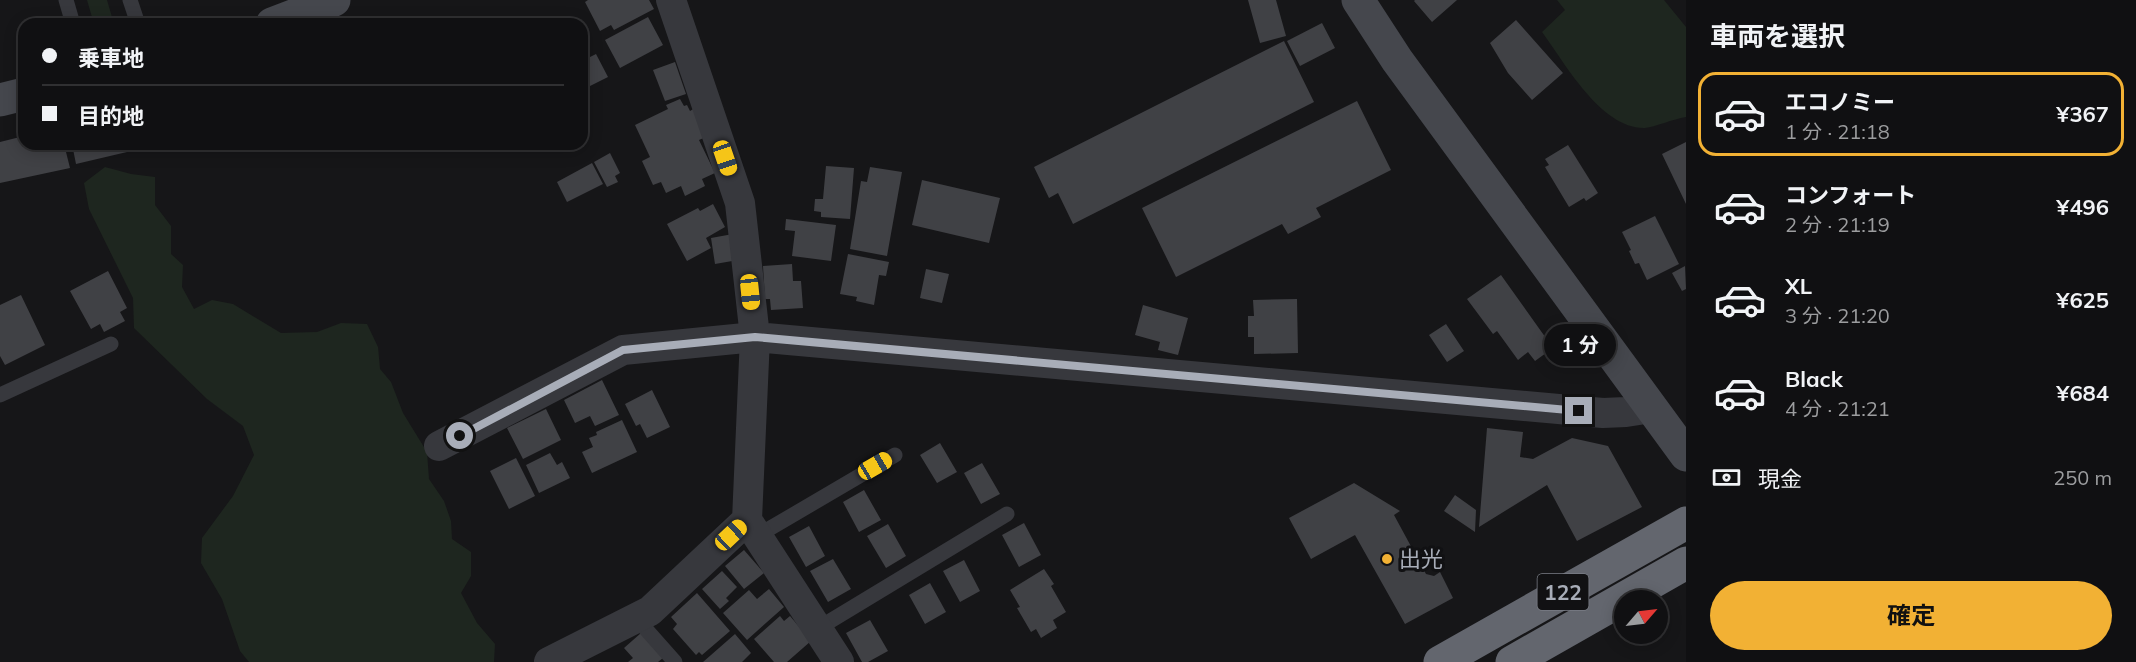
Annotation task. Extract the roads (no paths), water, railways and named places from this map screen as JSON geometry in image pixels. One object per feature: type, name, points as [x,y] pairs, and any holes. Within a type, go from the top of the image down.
[{"type":"highway","name":"122","points":[[1440,662],[1686,523]]},
{"type":"highway","name":"122","points":[[1512,662],[1686,563]]},
{"type":"street","points":[[288,18],[334,0]]},
{"type":"street","points":[[671,0],[740,203],[755,337],[752,528],[839,662]]},
{"type":"street","points":[[1358,0],[1397,60],[1674,430]]},
{"type":"street","points":[[0,99],[18,95]]},
{"type":"street","points":[[439,446],[623,350],[755,337],[1603,413],[1626,412],[1674,430]]},
{"type":"street","points":[[549,662],[650,611],[752,528]]},
{"type":"lane","points":[[66,0],[71,18]]},
{"type":"lane","points":[[130,0],[136,18]]},
{"type":"lane","points":[[0,395],[111,344]]},
{"type":"lane","points":[[752,528],[895,455]]},
{"type":"lane","points":[[817,629],[1007,514]]},
{"type":"lane","points":[[636,618],[675,662]]},
{"type":"place","name":"出光","points":[[1387,559]]}]
